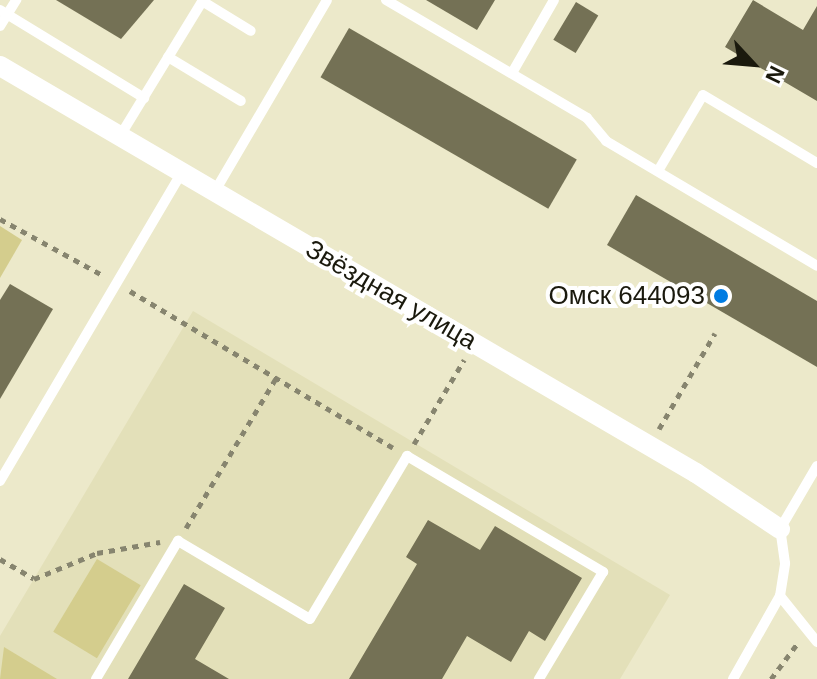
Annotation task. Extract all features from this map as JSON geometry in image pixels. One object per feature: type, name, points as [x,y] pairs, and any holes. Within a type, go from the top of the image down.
[{"type":"street","name":"Звёздная улица","points":[[0,66],[649,445],[780,529]]},
{"type":"lane","points":[[0,26],[4,13],[16,0]]},
{"type":"lane","points":[[215,191],[327,0]]},
{"type":"lane","points":[[386,0],[587,118],[606,141],[817,266]]},
{"type":"lane","points":[[512,73],[554,0]]},
{"type":"lane","points":[[120,136],[202,1],[251,31]]},
{"type":"lane","points":[[4,13],[144,98]]},
{"type":"lane","points":[[168,57],[241,101]]},
{"type":"lane","points":[[658,171],[703,95],[817,163]]},
{"type":"lane","points":[[0,481],[182,172]]},
{"type":"lane","points":[[96,679],[178,541],[310,619],[407,456],[603,572],[539,679]]},
{"type":"lane","points":[[733,679],[780,596],[785,563],[780,529],[817,466]]},
{"type":"lane","points":[[780,596],[805,633],[817,642]]},
{"type":"path","points":[[0,219],[117,283],[407,456],[474,344]]},
{"type":"path","points":[[649,445],[715,333]]},
{"type":"path","points":[[0,559],[34,579],[97,553],[178,541],[276,378]]},
{"type":"path","points":[[771,679],[805,633]]},
{"type":"shaded area","points":[[0,226],[22,240],[0,278]]},
{"type":"shaded area","points":[[193,311],[670,595],[620,679],[0,679],[0,636]]},
{"type":"shaded area","points":[[97,559],[141,585],[97,658],[53,632]]},
{"type":"shaded area","points":[[4,647],[57,679],[0,679]]},
{"type":"building","points":[[56,0],[154,0],[121,39]]},
{"type":"building","points":[[426,0],[495,0],[477,30]]},
{"type":"building","points":[[753,0],[803,30],[817,6],[817,101],[725,47]]},
{"type":"building","points":[[576,2],[598,15],[576,53],[553,40]]},
{"type":"building","points":[[349,28],[577,159],[548,209],[320,77]]},
{"type":"building","points":[[636,195],[817,301],[817,367],[607,245]]},
{"type":"building","points":[[10,284],[53,309],[0,399],[0,300]]},
{"type":"building","points":[[428,520],[480,550],[495,526],[582,578],[545,641],[529,631],[511,662],[467,636],[442,679],[349,679],[417,564],[406,557]]},
{"type":"building","points":[[184,584],[225,608],[195,659],[229,679],[128,679]]},
{"type":"place","name":"Омск 644093","points":[[721,296]]}]
